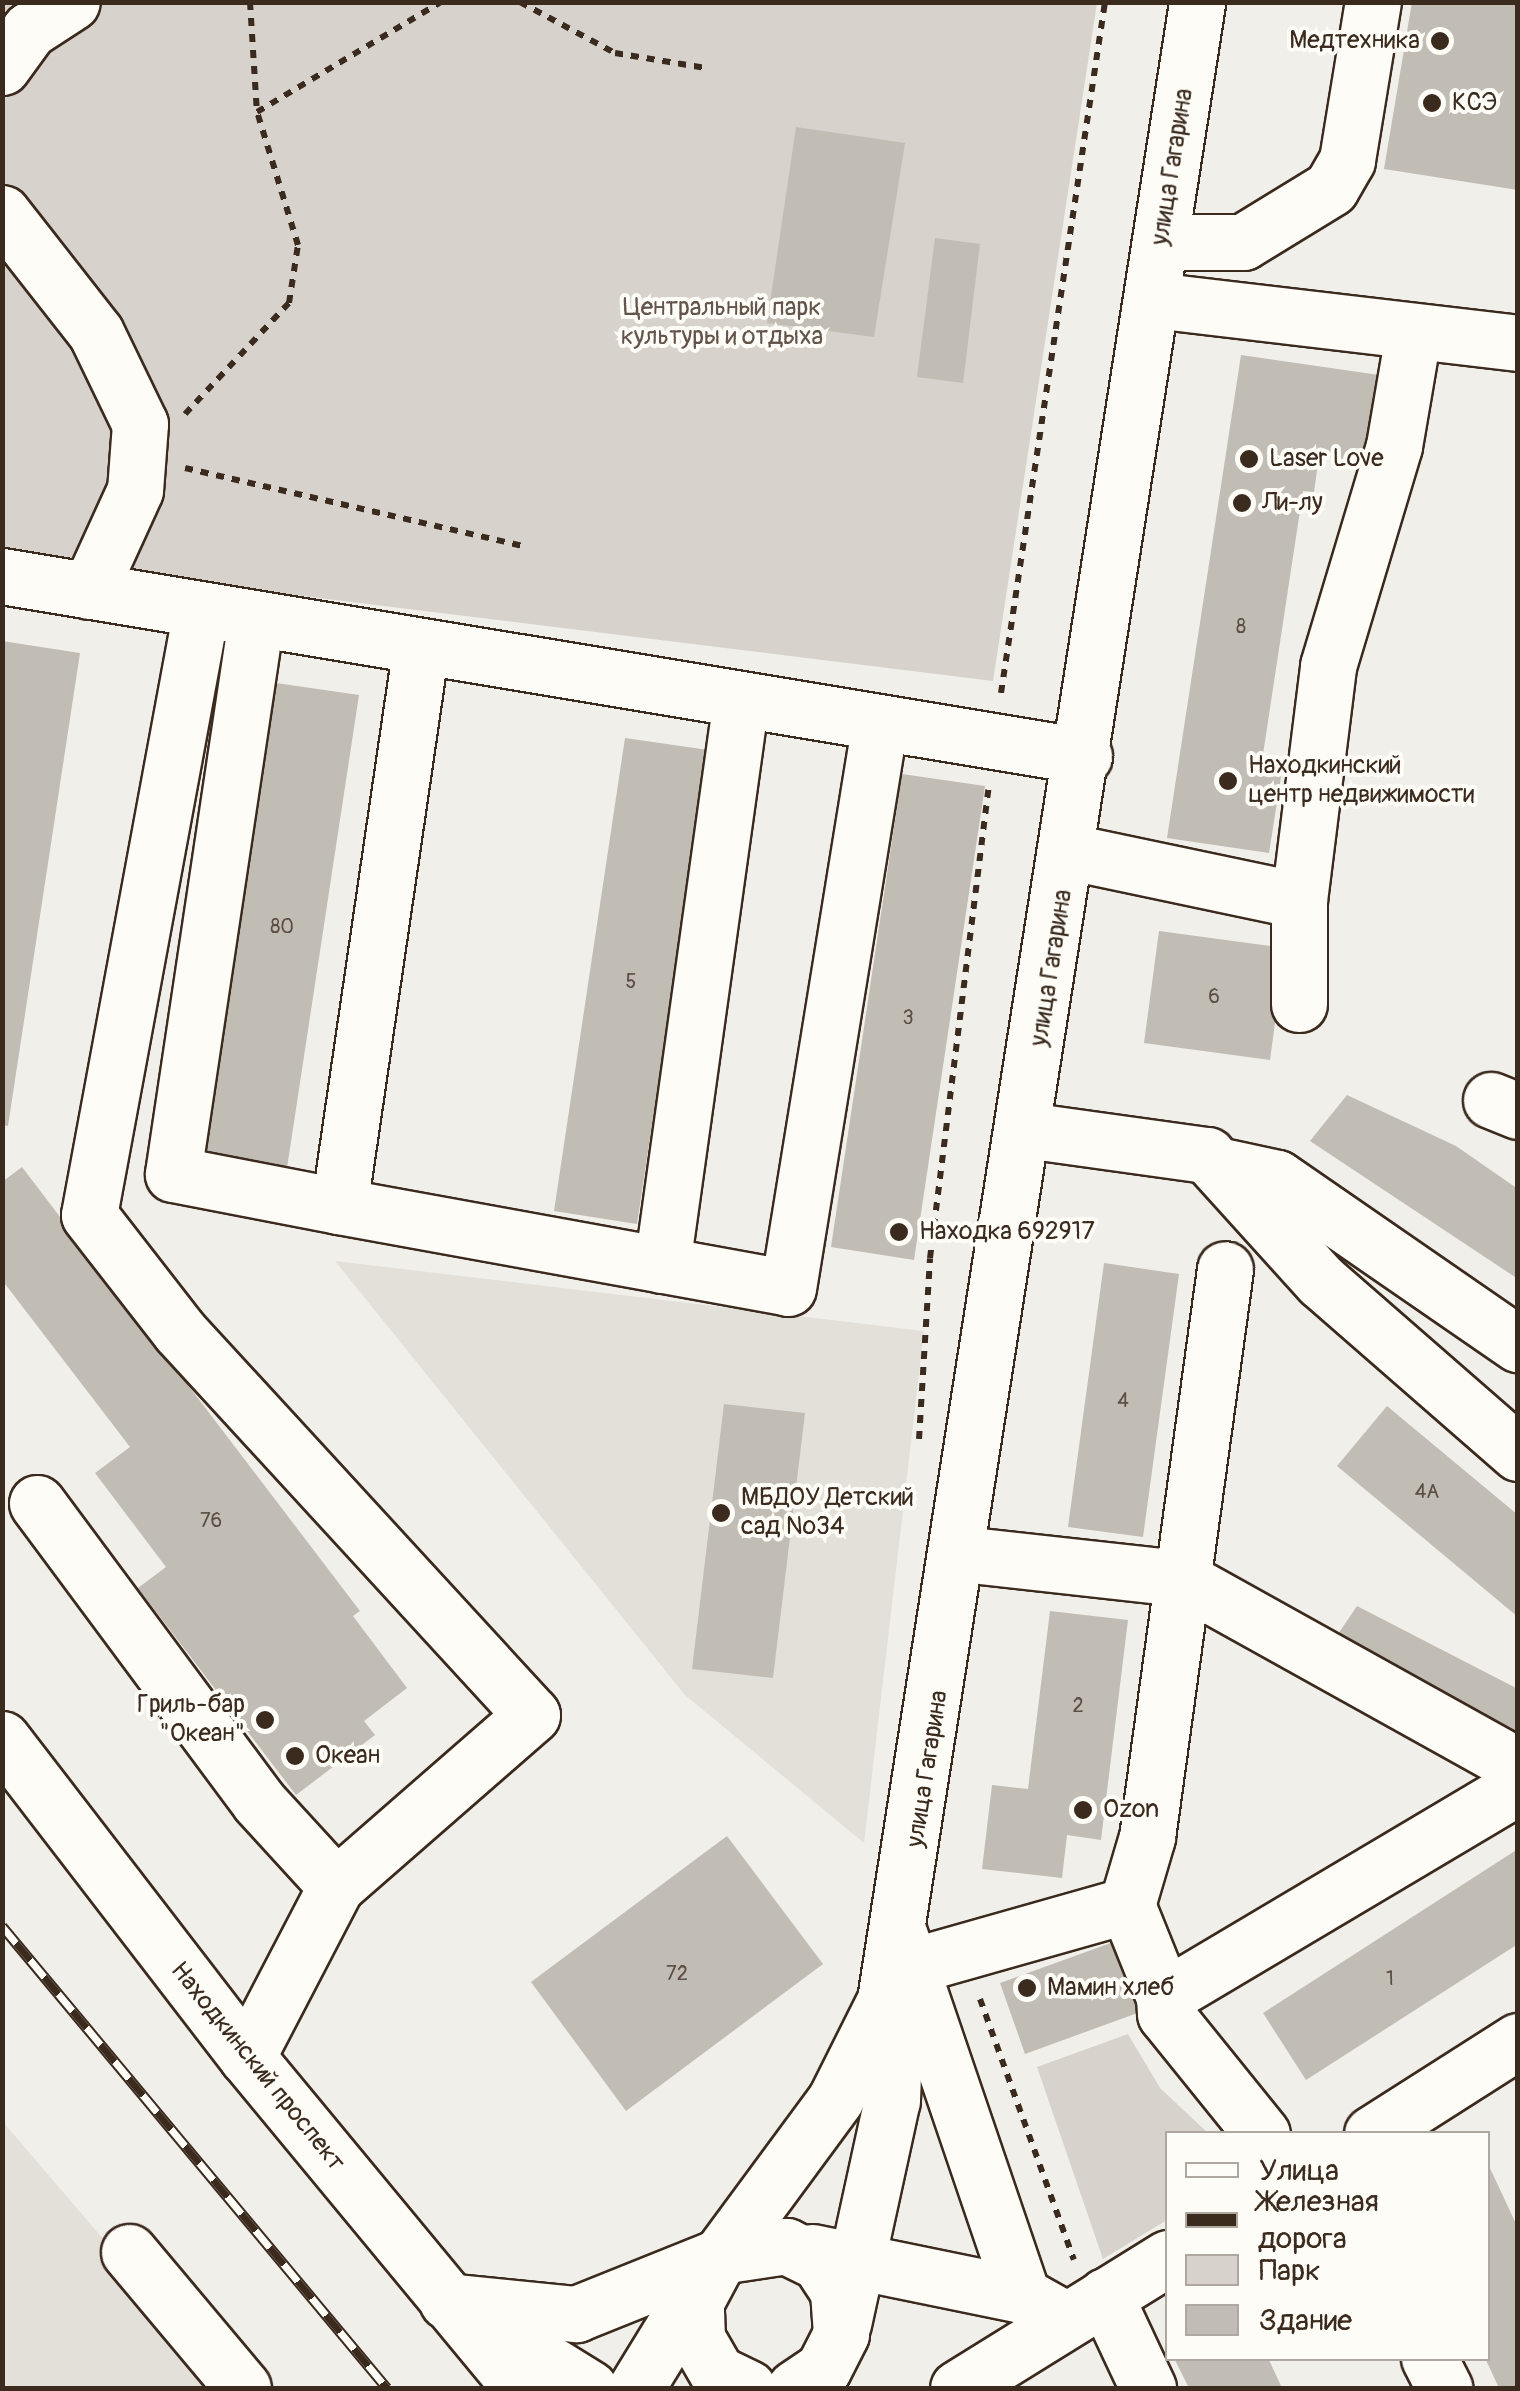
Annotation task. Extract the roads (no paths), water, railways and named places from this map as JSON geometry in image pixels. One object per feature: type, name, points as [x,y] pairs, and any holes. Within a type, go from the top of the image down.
[{"type":"main road","points":[[2,66],[28,30],[72,2]]},
{"type":"main road","name":"улица Гагарина","points":[[818,2370],[855,2262],[892,2100],[906,1950],[962,1554],[1198,2]]},
{"type":"main road","points":[[1162,242],[1244,242],[1332,188],[1346,160],[1373,2]]},
{"type":"main road","points":[[2,213],[118,368],[140,424],[140,458],[120,531],[90,591]]},
{"type":"main road","points":[[1153,300],[1414,334],[1518,343]]},
{"type":"main road","points":[[1299,1004],[1299,900],[1328,666],[1394,446],[1414,334]]},
{"type":"main road","points":[[2,576],[1084,756]]},
{"type":"main road","points":[[201,610],[89,1215],[180,1332],[532,1716],[336,1886],[246,2057]]},
{"type":"main road","points":[[256,619],[173,1174],[788,1288],[880,722]]},
{"type":"main road","points":[[339,1206],[421,646]]},
{"type":"main road","points":[[662,1264],[741,699]]},
{"type":"main road","points":[[1071,852],[1299,900]]},
{"type":"main road","points":[[1026,1130],[1208,1155],[1224,1166],[1321,1282],[1518,1453]]},
{"type":"main road","points":[[1224,1166],[1277,1178],[1518,1344]]},
{"type":"main road","points":[[1225,1269],[1147,1837],[1127,1905],[1164,1998],[1165,2014],[1260,2131]]},
{"type":"main road","points":[[37,1503],[260,1802],[336,1886]]},
{"type":"main road","points":[[962,1554],[1180,1578],[1518,1766]]},
{"type":"main road","name":"Находкинский проспект","points":[[2,1739],[246,2057],[521,2388]]},
{"type":"main road","points":[[1164,1998],[1518,1787]]},
{"type":"main road","points":[[1127,1905],[906,1950],[1063,2303],[1148,2388]]},
{"type":"main road","name":"улица Гагарина","points":[[636,2388],[711,2268],[858,2060],[906,1950]]},
{"type":"main road","points":[[1377,2131],[1515,2050]]},
{"type":"main road","points":[[447,2301],[576,2314],[786,2246],[1063,2303]]},
{"type":"main road","points":[[786,2246],[819,2262],[838,2291],[818,2370]]},
{"type":"main road","points":[[129,2252],[243,2388]]},
{"type":"main road","points":[[988,2381],[1063,2303],[1165,2259]]},
{"type":"main road","points":[[711,2268],[697,2339],[717,2373],[748,2388]]},
{"type":"main road","points":[[447,2301],[589,2388]]},
{"type":"main road","points":[[1430,2361],[1444,2388]]},
{"type":"railway","points":[[2,1926],[387,2388]]},
{"type":"place","name":"Медтехника","points":[[1440,41]]},
{"type":"place","name":"КСЭ","points":[[1432,103]]},
{"type":"place","name":"Laser Love","points":[[1249,459]]},
{"type":"place","name":"Ли-лу","points":[[1242,503]]},
{"type":"place","name":"Находкинский центр недвижимости","points":[[1228,781]]},
{"type":"place","name":"Находка 692917","points":[[899,1232]]},
{"type":"place","name":"МБДОУ Детский сад №34","points":[[721,1513]]},
{"type":"place","name":"Гриль-бар \"Океан\"","points":[[265,1720]]},
{"type":"place","name":"Океан","points":[[295,1756]]},
{"type":"place","name":"Ozon","points":[[1083,1810]]},
{"type":"place","name":"Мамин хлеб","points":[[1027,1988]]},
{"type":"park label","name":"Центральный парк культуры и отдыха","points":[[722,324]]}]
